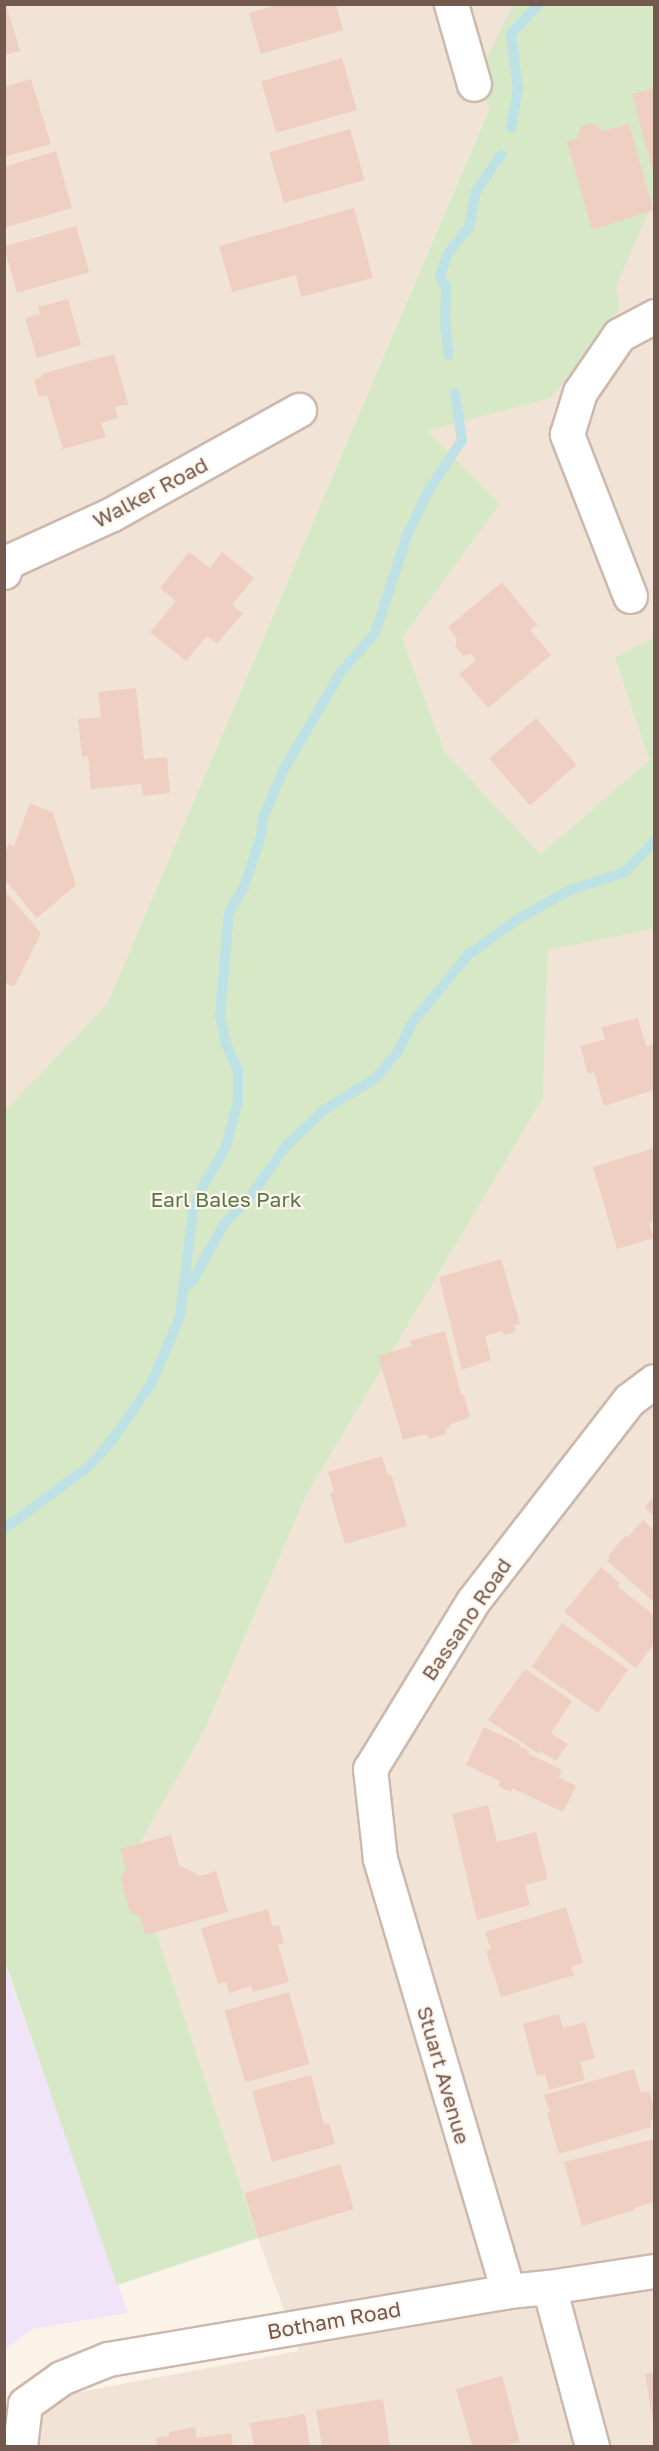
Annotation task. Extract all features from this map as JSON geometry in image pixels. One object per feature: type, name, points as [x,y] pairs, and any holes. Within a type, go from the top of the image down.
[{"type":"street","points":[[451,4],[474,84]]},
{"type":"street","points":[[630,596],[567,434],[580,392],[619,335],[654,316]]},
{"type":"street","name":"Walker Road","points":[[5,562],[112,514],[299,410]]},
{"type":"street","name":"Bassano Road","points":[[380,1859],[370,1768],[473,1601],[629,1400],[654,1381]]},
{"type":"street","name":"Stuart Avenue","points":[[380,1859],[508,2290]]},
{"type":"street","name":"Botham Road","points":[[20,2446],[26,2404],[60,2378],[108,2359],[508,2290],[549,2287],[654,2271]]},
{"type":"street","points":[[549,2287],[592,2446]]},
{"type":"shaded area","points":[[5,5],[533,5],[107,1004],[5,1112]]},
{"type":"shaded area","points":[[654,11],[654,637],[615,657],[649,760],[541,854],[445,753],[402,638],[500,504],[428,431],[551,398],[579,87]]},
{"type":"shaded area","points":[[654,929],[654,2446],[34,2446],[33,2441],[45,2413],[74,2393],[299,2351],[258,2238],[131,1858],[203,1733],[306,1496],[543,1098],[548,950]]},
{"type":"shaded area","points":[[4,1962],[128,2313],[33,2329],[5,2349]]},
{"type":"green space","name":"Earl Bales Park","points":[[513,5],[654,5],[654,199],[616,287],[620,309],[551,398],[428,431],[500,504],[402,638],[445,753],[541,854],[649,760],[615,657],[654,637],[654,929],[548,950],[543,1098],[306,1496],[203,1733],[131,1858],[258,2238],[117,2285],[5,1962],[4,1112],[107,1004],[490,107],[474,84]]},
{"type":"building","points":[[278,4],[336,4],[343,30],[261,54],[249,13]]},
{"type":"building","points":[[7,8],[20,51],[4,55],[4,9]]},
{"type":"building","points":[[342,58],[357,110],[276,133],[261,81]]},
{"type":"building","points":[[31,79],[51,144],[4,157],[4,87]]},
{"type":"building","points":[[654,88],[654,175],[632,94]]},
{"type":"building","points":[[594,123],[603,131],[629,124],[653,210],[592,230],[567,142],[577,139],[580,127]]},
{"type":"building","points":[[350,129],[365,180],[284,203],[269,152]]},
{"type":"building","points":[[56,151],[72,208],[4,228],[4,167]]},
{"type":"building","points":[[354,208],[373,278],[301,297],[296,275],[232,292],[219,246]]},
{"type":"building","points":[[76,226],[89,272],[17,293],[4,247]]},
{"type":"building","points":[[68,299],[81,345],[37,358],[25,318],[40,314],[38,307]]},
{"type":"building","points":[[114,354],[128,404],[115,407],[118,418],[101,423],[106,437],[63,449],[47,395],[39,397],[34,380],[42,377],[41,374]]},
{"type":"building","points":[[189,552],[210,568],[222,552],[254,578],[232,605],[243,613],[217,644],[207,636],[186,661],[150,632],[176,601],[160,588]]},
{"type":"building","points":[[502,582],[537,625],[530,630],[551,655],[488,708],[459,674],[476,660],[471,654],[463,656],[455,646],[457,639],[448,627]]},
{"type":"building","points":[[136,688],[144,759],[167,757],[170,793],[143,796],[141,784],[91,789],[88,756],[82,757],[78,719],[101,717],[98,692]]},
{"type":"building","points":[[536,718],[577,765],[530,805],[489,759]]},
{"type":"building","points":[[30,803],[53,813],[76,885],[37,918],[4,879],[4,854],[9,844],[14,846]]},
{"type":"building","points":[[4,890],[41,933],[14,987],[4,982]]},
{"type":"building","points":[[638,1018],[646,1047],[654,1044],[654,1090],[604,1106],[594,1072],[588,1074],[580,1046],[605,1039],[601,1027]]},
{"type":"building","points":[[654,1148],[654,1221],[649,1223],[654,1238],[617,1249],[593,1167]]},
{"type":"building","points":[[501,1259],[520,1324],[514,1325],[516,1332],[503,1335],[502,1331],[485,1336],[491,1360],[462,1370],[439,1277]]},
{"type":"building","points":[[445,1331],[461,1395],[464,1394],[470,1417],[449,1425],[450,1428],[445,1429],[447,1434],[429,1439],[427,1435],[421,1435],[403,1440],[378,1356],[412,1346],[410,1341]]},
{"type":"building","points":[[382,1456],[388,1475],[391,1474],[407,1526],[345,1544],[330,1494],[334,1492],[328,1472]]},
{"type":"building","points":[[654,1497],[654,1517],[645,1507]]},
{"type":"building","points":[[643,1520],[654,1530],[654,1602],[607,1561],[610,1558],[608,1556],[625,1536],[627,1538]]},
{"type":"building","points":[[601,1567],[620,1583],[618,1587],[654,1615],[654,1644],[636,1668],[564,1612]]},
{"type":"building","points":[[562,1623],[628,1669],[598,1713],[532,1666]]},
{"type":"building","points":[[525,1669],[572,1701],[551,1733],[568,1744],[556,1761],[540,1751],[539,1754],[488,1720]]},
{"type":"building","points":[[484,1727],[520,1744],[519,1746],[529,1751],[529,1754],[562,1770],[559,1777],[576,1786],[563,1812],[512,1788],[511,1792],[498,1786],[500,1781],[466,1765]]},
{"type":"building","points":[[488,1805],[497,1842],[536,1832],[548,1879],[525,1885],[530,1905],[477,1920],[452,1814]]},
{"type":"building","points":[[171,1835],[179,1865],[200,1876],[216,1871],[228,1912],[145,1935],[140,1916],[130,1913],[121,1878],[126,1870],[120,1849]]},
{"type":"building","points":[[566,1907],[583,1963],[571,1967],[574,1975],[501,1997],[486,1951],[491,1949],[485,1932]]},
{"type":"building","points":[[268,1909],[272,1926],[279,1925],[284,1943],[278,1945],[289,1982],[253,1992],[251,1986],[229,1993],[226,1982],[218,1984],[201,1928]]},
{"type":"building","points":[[289,1992],[310,2064],[245,2083],[225,2010]]},
{"type":"building","points":[[559,2014],[563,2028],[585,2022],[595,2058],[580,2062],[585,2080],[549,2090],[545,2074],[537,2076],[523,2024]]},
{"type":"building","points":[[634,2069],[641,2093],[649,2091],[654,2108],[654,2119],[650,2121],[651,2127],[559,2154],[544,2095]]},
{"type":"building","points":[[311,2075],[324,2125],[329,2123],[335,2144],[272,2162],[252,2091]]},
{"type":"building","points":[[654,2139],[654,2202],[582,2226],[564,2162]]},
{"type":"building","points":[[340,2164],[354,2209],[258,2238],[244,2193]]},
{"type":"building","points":[[654,2373],[654,2421],[653,2421],[645,2374]]},
{"type":"building","points":[[502,2376],[520,2442],[502,2446],[472,2446],[456,2389]]},
{"type":"building","points":[[383,2399],[390,2446],[322,2446],[316,2410]]},
{"type":"building","points":[[305,2414],[310,2446],[254,2446],[250,2423]]},
{"type":"building","points":[[195,2427],[197,2438],[231,2433],[233,2446],[157,2446],[156,2438],[169,2436],[169,2432]]},
{"type":"waterway","points":[[511,128],[518,90],[511,34],[539,4]]},
{"type":"waterway","points":[[449,355],[445,322],[446,287],[440,277],[447,255],[469,227],[476,191],[501,155]]},
{"type":"waterway","points":[[4,1529],[89,1466],[113,1439],[151,1384],[180,1317],[193,1211],[204,1184],[226,1147],[238,1101],[238,1071],[226,1044],[220,1015],[229,912],[244,887],[261,836],[263,818],[284,769],[341,672],[375,633],[408,533],[429,490],[462,440],[455,393]]},
{"type":"waterway","points":[[184,1289],[193,1280],[224,1224],[249,1198],[287,1145],[324,1110],[377,1077],[399,1050],[412,1023],[468,955],[518,919],[568,891],[625,872],[654,842]]}]
